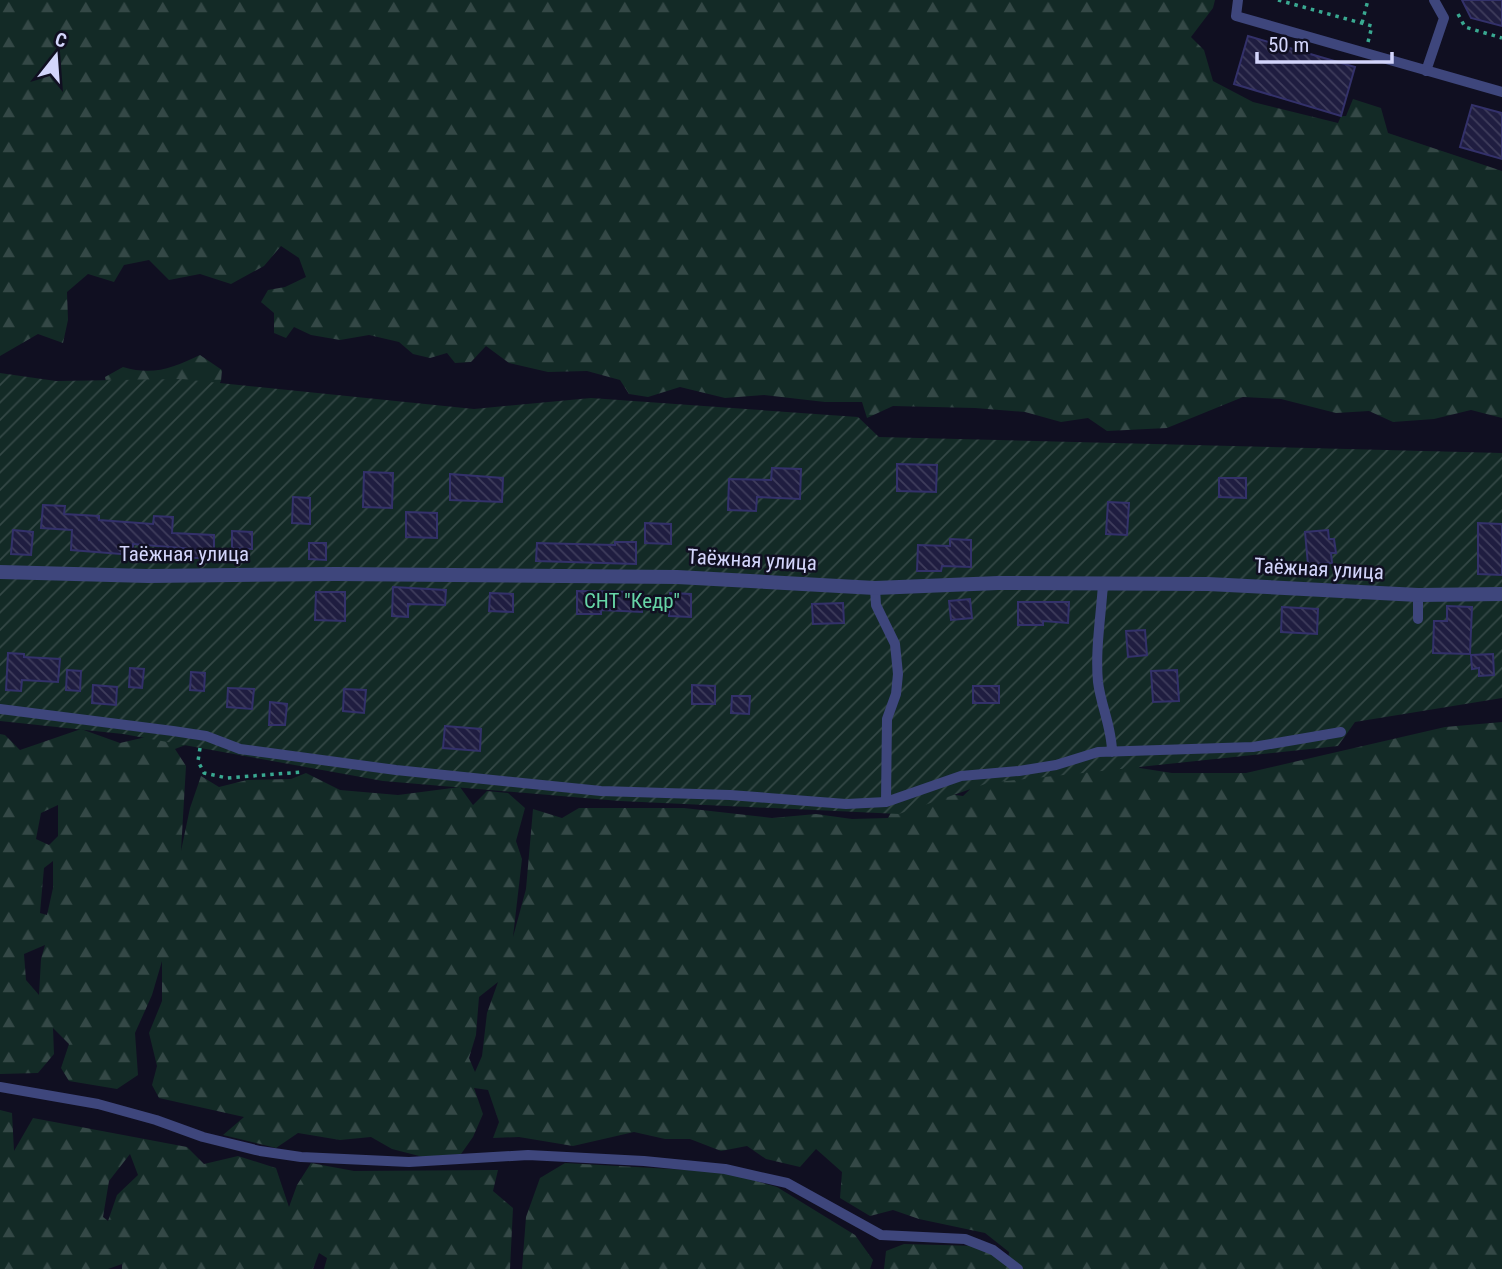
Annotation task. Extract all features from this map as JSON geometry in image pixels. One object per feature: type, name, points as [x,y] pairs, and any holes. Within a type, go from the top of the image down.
[{"type":"street","name":"Таёжная улица","points":[[0,572],[148,576],[347,574],[677,577],[875,588],[998,583],[1208,584],[1418,594],[1502,594]]},
{"type":"lane","points":[[1238,0],[1236,16],[1502,92]]},
{"type":"lane","points":[[1426,71],[1444,18],[1434,0]]},
{"type":"lane","points":[[1103,584],[1096,659],[1101,696],[1112,737],[1112,752]]},
{"type":"lane","points":[[875,588],[877,605],[895,644],[898,674],[896,694],[887,719],[886,802]]},
{"type":"lane","points":[[1418,594],[1418,619]]},
{"type":"lane","points":[[0,709],[206,736],[240,749],[277,755],[544,786],[846,804],[886,802],[961,776],[1044,767],[1098,752],[1253,747],[1341,732]]},
{"type":"lane","points":[[0,1087],[98,1104],[215,1140],[300,1157],[409,1162],[528,1155],[644,1161],[725,1169],[787,1183],[881,1235],[965,1239],[993,1250],[1018,1269]]},
{"type":"path","points":[[1362,23],[1368,0]]},
{"type":"path","points":[[1455,9],[1465,27]]},
{"type":"path","points":[[1453,31],[1465,27],[1502,38]]},
{"type":"path","points":[[206,736],[198,761],[204,773],[227,778],[304,772]]},
{"type":"green space","points":[[0,0],[1215,0],[1213,8],[1191,37],[1204,50],[1213,81],[1253,102],[1338,123],[1341,116],[1346,116],[1353,99],[1381,108],[1388,133],[1502,171],[1502,418],[1471,410],[1434,419],[1393,422],[1369,411],[1336,413],[1281,399],[1243,397],[1167,428],[1107,431],[1088,418],[1061,422],[1025,412],[975,408],[893,406],[867,418],[862,402],[825,402],[764,395],[725,398],[680,387],[648,397],[629,394],[620,380],[587,371],[548,372],[509,363],[486,346],[471,362],[455,363],[447,353],[430,358],[413,354],[399,342],[369,335],[340,340],[311,335],[294,327],[286,338],[274,333],[274,313],[261,302],[268,290],[285,287],[306,277],[299,258],[281,246],[264,266],[231,284],[200,274],[169,280],[149,260],[124,265],[114,282],[88,274],[67,292],[68,320],[63,343],[38,334],[0,356]]},
{"type":"green space","points":[[200,355],[222,370],[221,381],[212,396],[108,391],[105,377],[123,367],[153,371],[181,364]]},
{"type":"green space","name":"СНТ \"Кедр\"","points":[[0,373],[56,381],[181,379],[474,409],[591,398],[858,417],[879,437],[1502,453],[1502,698],[1355,722],[1338,746],[988,783],[899,814],[620,801],[383,781],[123,734],[0,721]]},
{"type":"green space","points":[[1502,722],[1502,1269],[884,1269],[886,1251],[904,1244],[978,1246],[1008,1263],[1009,1252],[985,1233],[919,1219],[893,1210],[870,1216],[840,1198],[842,1172],[816,1149],[800,1167],[766,1159],[747,1146],[721,1151],[690,1139],[665,1139],[634,1132],[573,1146],[519,1137],[493,1138],[499,1122],[488,1090],[474,1088],[483,1114],[473,1137],[461,1154],[423,1157],[392,1149],[371,1137],[340,1140],[298,1133],[276,1148],[223,1135],[244,1117],[159,1098],[152,1085],[157,1066],[149,1033],[162,1001],[162,961],[152,995],[135,1033],[138,1075],[117,1089],[69,1081],[61,1068],[69,1044],[53,1028],[54,1054],[38,1073],[0,1074],[0,734],[5,735],[20,750],[81,729],[120,743],[146,737],[196,741],[175,749],[186,766],[181,851],[190,808],[201,776],[219,787],[247,780],[291,779],[306,773],[340,790],[398,795],[460,787],[473,805],[487,791],[508,793],[525,808],[516,841],[522,859],[513,937],[526,889],[533,809],[562,818],[579,808],[684,808],[772,818],[816,814],[852,819],[888,818],[900,795],[963,796],[984,776],[1084,772],[1102,763],[1127,756],[1140,768],[1172,773],[1246,773],[1445,727]],"holes":[[[58,805],[58,836],[49,845],[36,839],[41,813]],[[53,861],[53,888],[47,915],[40,913],[44,868]],[[45,945],[41,959],[39,995],[26,980],[24,954]],[[498,982],[487,1013],[482,1056],[475,1072],[469,1058],[476,1035],[479,997]]]},
{"type":"green space","points":[[0,1110],[12,1113],[14,1151],[33,1118],[187,1147],[204,1164],[238,1156],[276,1168],[289,1207],[297,1185],[311,1163],[354,1171],[498,1170],[493,1191],[513,1208],[510,1269],[324,1269],[327,1258],[319,1253],[313,1269],[122,1269],[122,1264],[108,1269],[0,1269]],"holes":[[[130,1154],[138,1175],[117,1195],[108,1221],[103,1217],[109,1181]]]},
{"type":"green space","points":[[565,1163],[724,1172],[777,1187],[855,1235],[873,1260],[870,1269],[522,1269],[526,1217],[540,1178]]},
{"type":"building","points":[[1462,0],[1502,0],[1502,26],[1471,18]]},
{"type":"building","points":[[1248,36],[1355,67],[1341,116],[1234,84]]},
{"type":"building","points":[[1472,105],[1502,113],[1502,159],[1460,147]]},
{"type":"building","points":[[897,464],[937,465],[936,492],[897,491]]},
{"type":"building","points":[[772,468],[801,469],[800,499],[757,497],[756,511],[728,510],[729,479],[771,480]]},
{"type":"building","points":[[364,472],[393,473],[392,508],[363,507]]},
{"type":"building","points":[[450,474],[503,478],[502,502],[450,500]]},
{"type":"building","points":[[1219,478],[1246,478],[1246,498],[1219,497]]},
{"type":"building","points":[[293,497],[310,498],[310,524],[292,523]]},
{"type":"building","points":[[1108,502],[1129,503],[1127,535],[1106,534]]},
{"type":"building","points":[[43,505],[65,506],[64,514],[99,516],[99,520],[153,524],[154,516],[173,517],[172,533],[214,535],[214,558],[192,558],[193,549],[133,544],[133,555],[71,550],[72,530],[41,528]]},
{"type":"building","points":[[406,512],[437,513],[437,538],[406,537]]},
{"type":"building","points":[[645,523],[671,524],[671,544],[645,543]]},
{"type":"building","points":[[1478,523],[1502,524],[1502,575],[1478,574]]},
{"type":"building","points":[[13,530],[33,532],[31,555],[11,554]]},
{"type":"building","points":[[1328,530],[1329,539],[1334,539],[1336,553],[1331,553],[1332,563],[1308,565],[1305,532]]},
{"type":"building","points":[[232,531],[252,532],[252,549],[232,548]]},
{"type":"building","points":[[950,539],[971,540],[971,567],[942,566],[941,571],[917,571],[918,545],[950,546]]},
{"type":"building","points":[[615,542],[636,542],[636,564],[536,561],[537,543],[615,545]]},
{"type":"building","points":[[309,543],[326,543],[326,560],[309,559]]},
{"type":"building","points":[[393,587],[446,590],[445,605],[408,604],[408,617],[392,616]]},
{"type":"building","points":[[577,591],[643,592],[642,612],[601,610],[601,614],[577,614]]},
{"type":"building","points":[[316,592],[345,592],[345,621],[315,620]]},
{"type":"building","points":[[490,593],[513,594],[513,612],[489,611]]},
{"type":"building","points":[[670,593],[691,594],[691,617],[669,616]]},
{"type":"building","points":[[970,599],[972,618],[951,620],[949,601]]},
{"type":"building","points":[[1018,602],[1069,602],[1068,623],[1043,621],[1043,625],[1018,625]]},
{"type":"building","points":[[843,603],[844,623],[813,624],[812,604]]},
{"type":"building","points":[[1447,606],[1472,607],[1470,654],[1433,653],[1434,621],[1447,621]]},
{"type":"building","points":[[1282,607],[1318,609],[1317,634],[1281,632]]},
{"type":"building","points":[[1145,630],[1147,655],[1128,657],[1126,631]]},
{"type":"building","points":[[8,653],[24,654],[24,657],[60,659],[58,682],[22,680],[21,691],[6,690]]},
{"type":"building","points":[[1493,654],[1494,675],[1479,676],[1479,668],[1472,669],[1471,655]]},
{"type":"building","points":[[130,668],[144,669],[142,688],[129,687]]},
{"type":"building","points":[[67,670],[81,671],[80,691],[66,690]]},
{"type":"building","points":[[1177,670],[1179,701],[1153,702],[1151,671]]},
{"type":"building","points":[[191,672],[205,673],[204,691],[190,690]]},
{"type":"building","points":[[93,685],[117,687],[116,705],[92,703]]},
{"type":"building","points":[[692,685],[715,686],[715,704],[692,704]]},
{"type":"building","points":[[973,686],[999,686],[999,703],[973,703]]},
{"type":"building","points":[[228,688],[254,689],[252,709],[227,707]]},
{"type":"building","points":[[344,689],[366,690],[364,713],[343,711]]},
{"type":"building","points":[[732,696],[750,696],[749,714],[731,713]]},
{"type":"building","points":[[270,702],[287,704],[285,725],[269,725]]},
{"type":"building","points":[[445,726],[481,729],[480,751],[443,748]]}]
